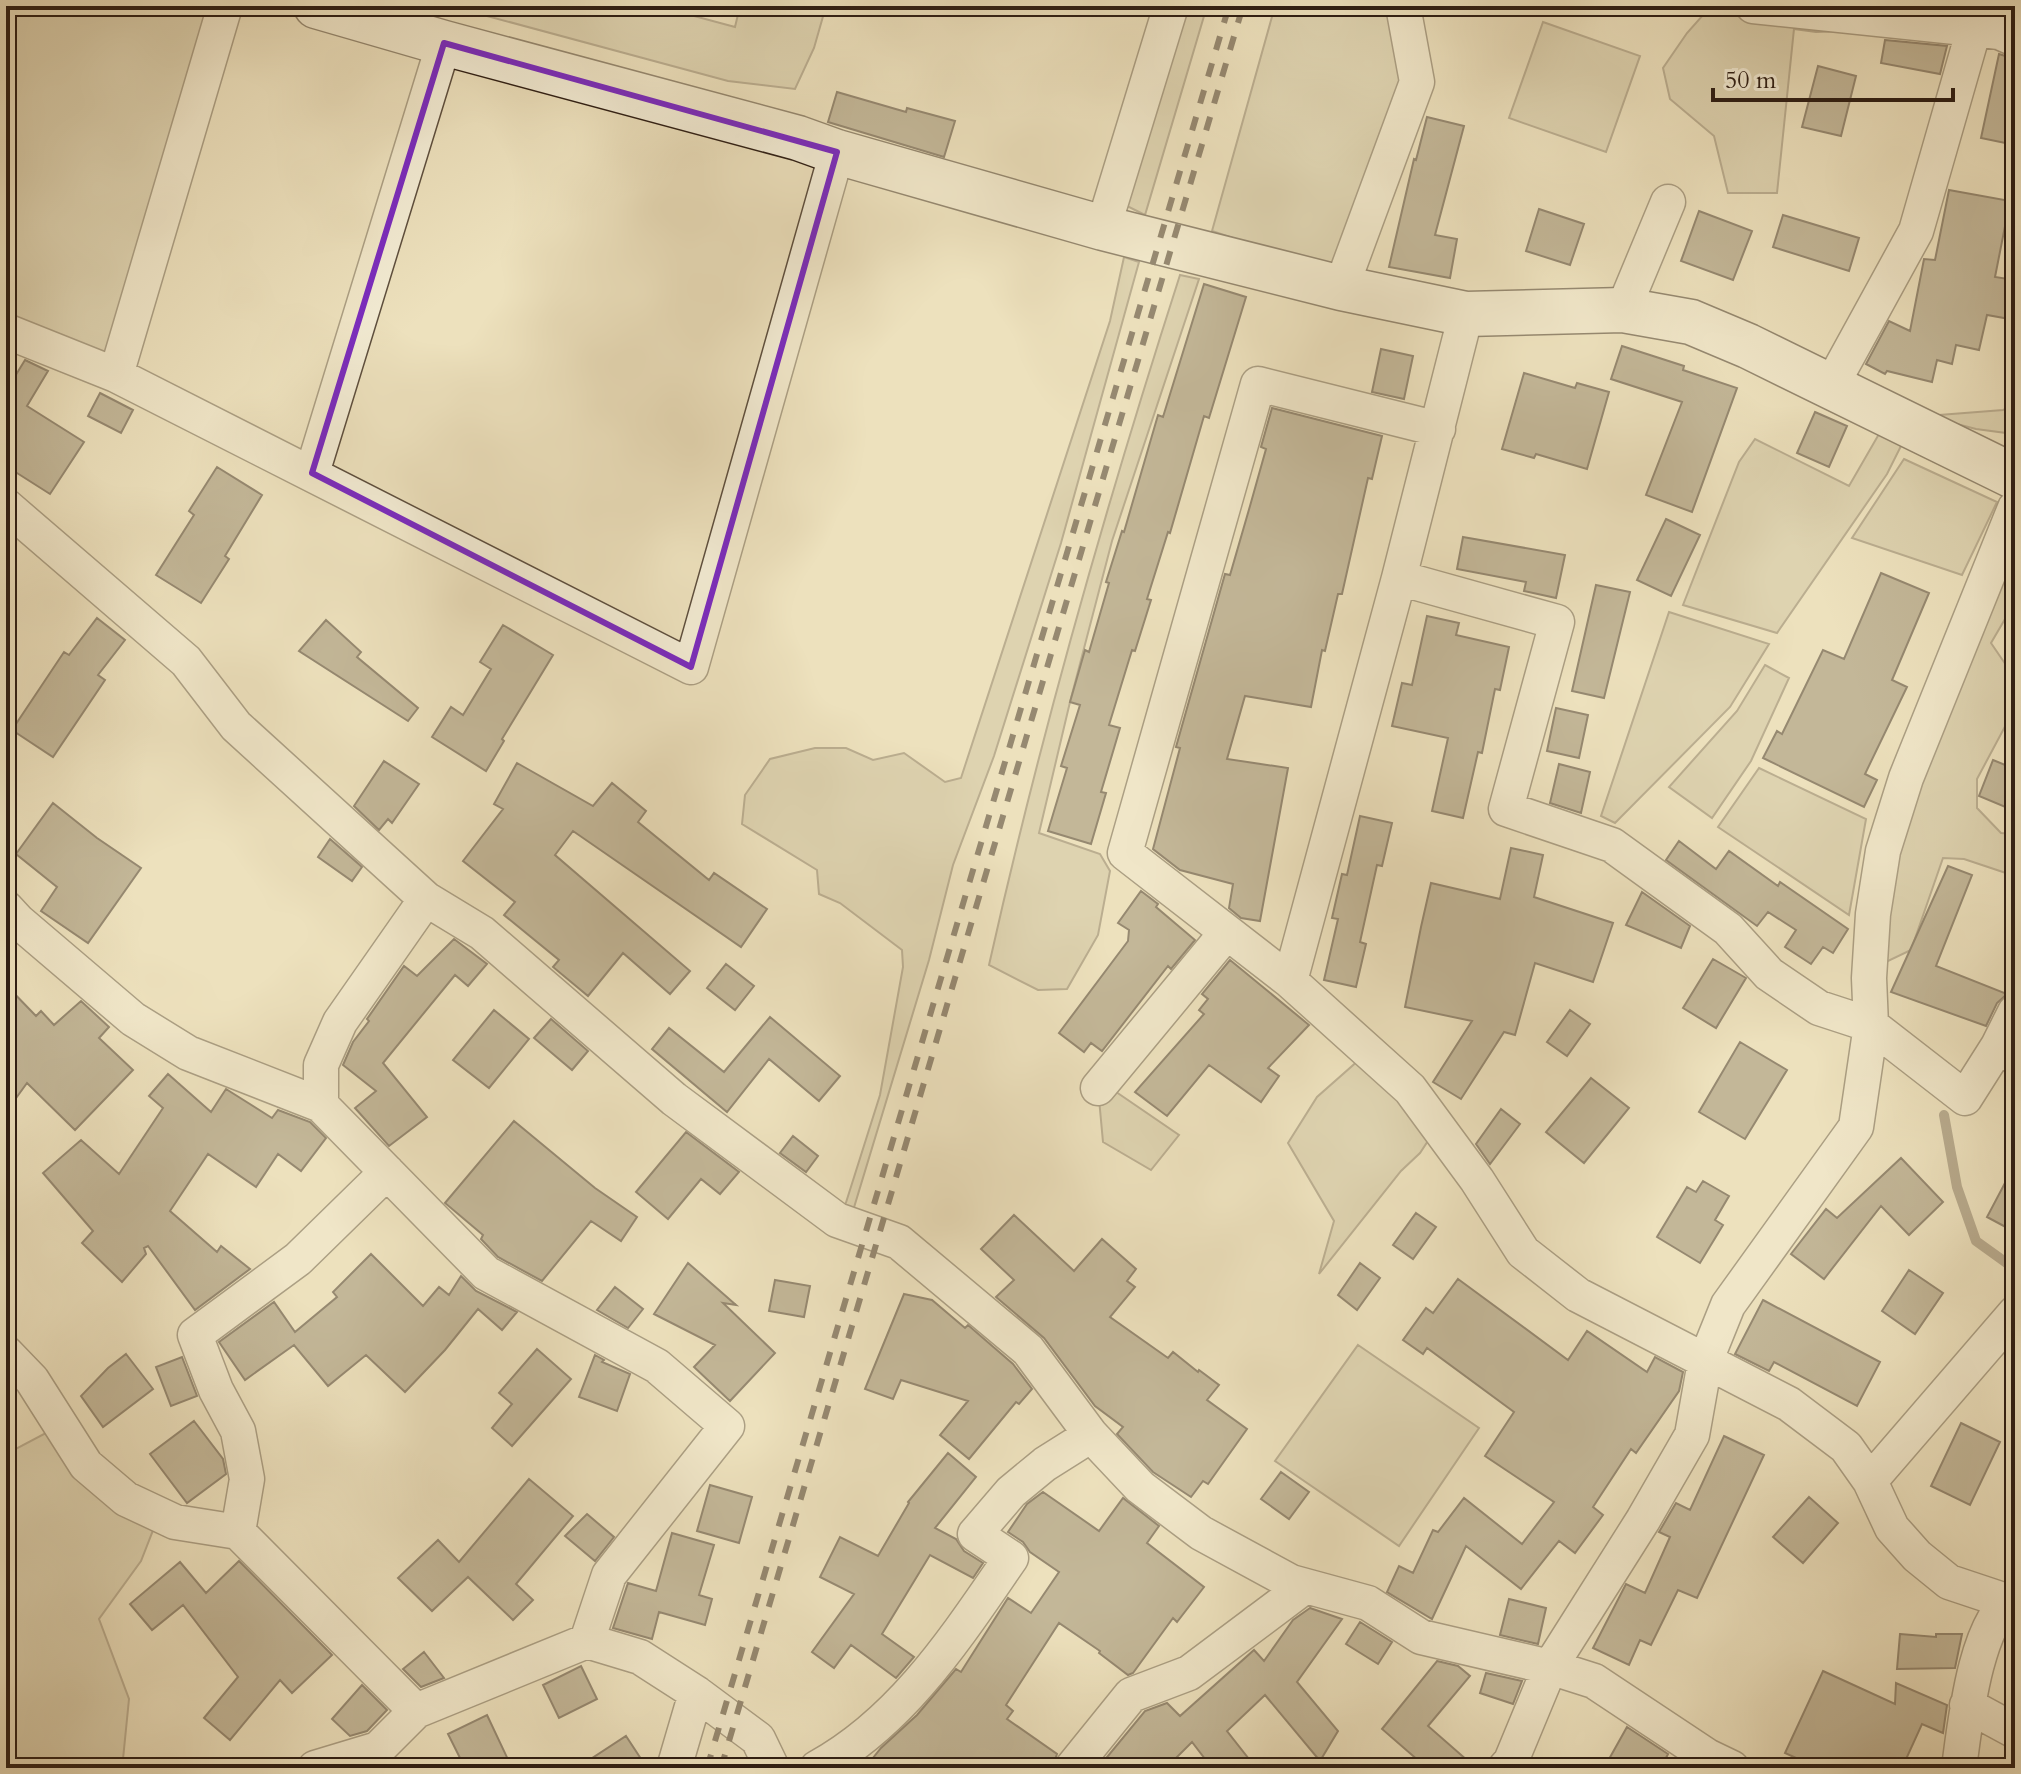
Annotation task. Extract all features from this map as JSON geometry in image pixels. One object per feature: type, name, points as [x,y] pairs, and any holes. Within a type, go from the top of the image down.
[{"type":"street","points":[[116,375],[225,6]]},
{"type":"street","points":[[316,6],[798,138],[1103,228],[1341,288],[1466,314],[1623,310],[1691,322],[1831,386],[2015,477]]},
{"type":"street","points":[[1103,228],[1171,6]]},
{"type":"street","points":[[1341,288],[1417,82],[1403,6]]},
{"type":"street","points":[[1753,6],[1998,26],[1916,231],[1831,386]]},
{"type":"street","points":[[312,473],[444,43]]},
{"type":"street","points":[[6,331],[116,375],[691,667],[837,152]]},
{"type":"street","points":[[1623,310],[1668,202]]},
{"type":"street","points":[[1290,981],[1399,578],[1466,314]]},
{"type":"street","points":[[1438,429],[1258,384],[1125,853],[1290,981],[1410,1089],[1477,1180],[1523,1252],[1578,1295],[1789,1404],[1846,1447],[1870,1481],[1892,1528],[1917,1556],[1949,1582],[2011,1599],[1984,1641],[1967,1705],[1959,1768]]},
{"type":"street","points":[[6,506],[186,661],[236,726],[426,899],[482,933],[674,1099],[837,1220],[899,1242],[1028,1350],[1091,1435],[1140,1487],[1201,1533],[1291,1582],[1368,1603],[1421,1637],[1550,1667],[1594,1681],[1707,1756],[1732,1768]]},
{"type":"street","points":[[1505,1768],[1511,1761],[1550,1667],[1643,1520],[1692,1435],[1705,1362],[1728,1305],[1856,1127],[1871,1025],[1869,978],[1873,914],[1883,851],[1906,778],[2015,508]]},
{"type":"street","points":[[1399,578],[1557,622],[1506,809],[1612,845],[1728,929],[1769,974],[1819,1008],[1871,1025],[1965,1098],[2007,1052],[2015,1012]]},
{"type":"street","points":[[321,1105],[321,1065],[340,1022],[426,899]]},
{"type":"street","points":[[6,908],[133,1019],[188,1053],[321,1105],[486,1273],[657,1366],[727,1426],[609,1575],[587,1641]]},
{"type":"street","points":[[1098,1088],[1227,932]]},
{"type":"street","points":[[238,1532],[247,1479],[238,1431],[216,1390],[195,1335],[298,1259],[387,1172]]},
{"type":"street","points":[[1870,1481],[2015,1313]]},
{"type":"street","points":[[6,1353],[32,1380],[86,1465],[126,1499],[175,1522],[238,1532],[416,1711]]},
{"type":"street","points":[[817,1768],[843,1754],[895,1708],[948,1649],[1011,1558],[975,1534],[1011,1492],[1045,1464],[1091,1435]]},
{"type":"street","points":[[1072,1768],[1131,1695],[1189,1673],[1304,1587]]},
{"type":"street","points":[[315,1768],[383,1758],[416,1711],[587,1641],[640,1657],[696,1693],[758,1739],[772,1768]]},
{"type":"street","points":[[674,1768],[696,1693]]},
{"type":"street","points":[[1967,1705],[2015,1731]]},
{"type":"highlighted area","points":[[444,43],[837,152],[691,667],[312,473]]},
{"type":"shaded area","points":[[6,6],[225,6],[119,365],[6,315]]},
{"type":"shaded area","points":[[450,6],[657,6],[735,27],[740,6],[826,6],[814,48],[795,89],[728,81]]},
{"type":"shaded area","points":[[1171,6],[1207,6],[1145,215],[1113,199]]},
{"type":"shaded area","points":[[1275,6],[1403,6],[1417,82],[1346,276],[1212,231]]},
{"type":"shaded area","points":[[1711,6],[1901,6],[1870,30],[1816,32],[1794,29],[1777,193],[1728,193],[1714,136],[1670,99],[1663,68],[1687,33]]},
{"type":"shaded area","points":[[1543,22],[1640,56],[1606,152],[1509,118]]},
{"type":"shaded area","points":[[1124,257],[1139,262],[1061,543],[994,756],[953,865],[929,960],[852,1214],[843,1212],[880,1095],[903,967],[902,950],[840,903],[819,894],[817,870],[742,824],[745,795],[770,759],[815,748],[846,748],[873,760],[904,753],[945,782],[961,778],[1110,321]]},
{"type":"shaded area","points":[[1180,275],[1199,279],[1112,541],[1039,833],[1100,854],[1110,871],[1098,935],[1067,989],[1038,990],[989,965],[1077,618]]},
{"type":"shaded area","points":[[2015,403],[2014,434],[1976,429],[1926,416],[2003,410]]},
{"type":"shaded area","points":[[1879,434],[1902,444],[1887,474],[1777,633],[1683,605],[1739,462],[1755,439],[1849,486]]},
{"type":"shaded area","points":[[1904,459],[1997,502],[1962,575],[1852,538]]},
{"type":"shaded area","points":[[2015,537],[2015,602],[1991,643],[2008,668],[2015,670],[2015,719],[2009,719],[1977,779],[1977,808],[2001,833],[2015,834],[2015,876],[1964,859],[1943,858],[1911,950],[1886,962],[1881,859]]},
{"type":"shaded area","points":[[1669,612],[1769,644],[1730,707],[1615,823],[1601,816]]},
{"type":"shaded area","points":[[1765,665],[1789,678],[1751,761],[1712,818],[1669,787],[1737,711]]},
{"type":"shaded area","points":[[1759,768],[1866,819],[1849,915],[1718,827]]},
{"type":"shaded area","points":[[1368,1052],[1418,1075],[1430,1094],[1437,1127],[1420,1153],[1401,1171],[1319,1274],[1334,1221],[1288,1143],[1317,1097]]},
{"type":"shaded area","points":[[1103,1083],[1179,1135],[1151,1170],[1103,1142],[1098,1088]]},
{"type":"shaded area","points":[[1358,1345],[1479,1428],[1399,1546],[1275,1461]]},
{"type":"shaded area","points":[[61,1425],[159,1515],[141,1561],[99,1619],[129,1699],[123,1759],[105,1768],[6,1768],[6,1454]]},
{"type":"building","points":[[1885,40],[1947,46],[1940,74],[1881,63]]},
{"type":"building","points":[[1999,54],[2015,59],[2015,145],[1981,138]]},
{"type":"building","points":[[1818,66],[1856,76],[1841,136],[1802,127]]},
{"type":"building","points":[[837,92],[906,112],[907,108],[955,121],[944,157],[828,122]]},
{"type":"building","points":[[1427,117],[1464,126],[1435,235],[1457,239],[1450,278],[1389,267]]},
{"type":"building","points":[[1949,190],[2010,201],[1995,277],[2015,280],[2015,320],[1987,315],[1979,350],[1956,345],[1952,364],[1937,360],[1932,382],[1887,371],[1885,374],[1866,364],[1889,321],[1910,331],[1924,259],[1935,260]]},
{"type":"building","points":[[1539,209],[1584,224],[1570,265],[1526,251]]},
{"type":"building","points":[[1699,211],[1752,231],[1733,280],[1681,261]]},
{"type":"building","points":[[1783,215],[1859,238],[1849,271],[1773,247]]},
{"type":"building","points":[[1204,284],[1246,297],[1209,418],[1204,416],[1147,599],[1151,600],[1109,725],[1120,728],[1101,792],[1106,793],[1091,844],[1048,831],[1067,768],[1061,766],[1080,705],[1070,702],[1085,650],[1089,652],[1109,583],[1106,582],[1158,415],[1163,417]]},
{"type":"building","points":[[1622,346],[1684,366],[1683,370],[1737,388],[1692,512],[1646,495],[1682,402],[1611,379]]},
{"type":"building","points":[[1381,349],[1413,356],[1404,399],[1372,392]]},
{"type":"building","points":[[25,360],[48,371],[27,406],[84,442],[50,494],[6,466],[6,391]]},
{"type":"building","points":[[1524,373],[1575,388],[1577,383],[1609,392],[1587,469],[1536,454],[1534,458],[1502,449]]},
{"type":"building","points":[[100,393],[133,410],[121,433],[88,416]]},
{"type":"building","points":[[1272,408],[1382,436],[1372,479],[1368,478],[1342,594],[1338,594],[1325,651],[1322,650],[1311,707],[1245,696],[1227,759],[1288,768],[1260,921],[1241,918],[1229,908],[1233,884],[1180,870],[1153,849],[1180,748],[1176,747],[1225,574],[1230,575],[1266,449],[1261,447]]},
{"type":"building","points":[[1815,412],[1847,426],[1829,467],[1797,453]]},
{"type":"building","points":[[217,467],[262,495],[225,556],[229,559],[201,603],[156,575],[194,515],[189,511]]},
{"type":"building","points":[[1666,519],[1700,535],[1671,596],[1637,580]]},
{"type":"building","points":[[1463,537],[1565,555],[1556,598],[1524,591],[1526,582],[1457,569]]},
{"type":"building","points":[[1881,573],[1929,593],[1892,680],[1907,687],[1865,774],[1877,780],[1864,807],[1763,758],[1777,731],[1782,734],[1823,650],[1844,659]]},
{"type":"building","points":[[1596,585],[1630,592],[1604,698],[1572,691]]},
{"type":"building","points":[[1427,616],[1459,623],[1456,635],[1509,647],[1500,690],[1495,689],[1482,753],[1478,752],[1463,818],[1432,811],[1448,738],[1392,726],[1402,683],[1412,685]]},
{"type":"building","points":[[97,618],[125,640],[98,675],[105,680],[53,757],[12,730],[64,652],[69,655]]},
{"type":"building","points":[[326,620],[361,652],[357,657],[418,708],[408,721],[299,651]]},
{"type":"building","points":[[503,625],[553,655],[486,771],[432,737],[451,707],[463,715],[491,669],[480,662]]},
{"type":"building","points":[[1556,708],[1588,715],[1579,758],[1547,751]]},
{"type":"building","points":[[1993,760],[2015,769],[2015,811],[1979,796]]},
{"type":"building","points":[[384,761],[419,784],[392,823],[388,819],[379,830],[354,806]]},
{"type":"building","points":[[517,763],[593,806],[612,783],[646,811],[638,822],[709,880],[714,873],[767,909],[741,947],[573,831],[555,855],[690,971],[670,994],[623,953],[588,996],[553,967],[559,960],[504,915],[515,902],[463,861],[503,809],[494,804]]},
{"type":"building","points":[[1559,764],[1590,772],[1581,813],[1550,803]]},
{"type":"building","points":[[53,803],[141,868],[88,943],[41,911],[57,887],[16,854]]},
{"type":"building","points":[[1360,816],[1392,823],[1382,866],[1377,865],[1360,942],[1366,944],[1356,987],[1324,980],[1338,919],[1332,918],[1342,874],[1347,875]]},
{"type":"building","points":[[330,839],[362,867],[352,881],[318,857]]},
{"type":"building","points":[[1679,841],[1716,869],[1729,851],[1778,886],[1780,882],[1848,929],[1833,953],[1823,947],[1811,964],[1785,947],[1796,930],[1768,912],[1757,926],[1666,860]]},
{"type":"building","points":[[1511,848],[1543,855],[1534,897],[1613,923],[1593,982],[1535,963],[1515,1035],[1504,1032],[1461,1099],[1433,1082],[1472,1021],[1405,1007],[1431,883],[1500,899]]},
{"type":"building","points":[[1948,866],[1972,875],[1936,966],[2007,994],[1997,1003],[1986,1026],[1891,992]]},
{"type":"building","points":[[1141,891],[1195,940],[1171,969],[1168,966],[1102,1051],[1091,1043],[1084,1052],[1059,1033],[1128,941],[1129,930],[1118,923]]},
{"type":"building","points":[[1642,892],[1690,926],[1681,948],[1626,925]]},
{"type":"building","points":[[454,939],[487,964],[468,986],[455,975],[383,1063],[427,1117],[389,1146],[355,1108],[376,1091],[343,1065],[353,1042],[369,1021],[367,1019],[404,966],[417,976]]},
{"type":"building","points":[[1713,959],[1746,978],[1716,1028],[1683,1008]]},
{"type":"building","points":[[1230,960],[1309,1025],[1268,1068],[1279,1076],[1261,1102],[1209,1065],[1167,1116],[1135,1092],[1204,1014],[1199,1010],[1208,999],[1202,994]]},
{"type":"building","points":[[726,964],[754,986],[735,1010],[707,988]]},
{"type":"building","points":[[6,985],[36,1016],[41,1011],[54,1025],[81,1001],[109,1027],[99,1038],[133,1070],[75,1130],[27,1083],[6,1112]]},
{"type":"building","points":[[494,1010],[529,1039],[489,1088],[453,1060]]},
{"type":"building","points":[[1570,1010],[1590,1024],[1567,1056],[1547,1042]]},
{"type":"building","points":[[770,1017],[840,1076],[819,1101],[769,1059],[727,1112],[652,1049],[669,1028],[724,1072]]},
{"type":"building","points":[[551,1019],[588,1051],[572,1070],[534,1038]]},
{"type":"building","points":[[1740,1042],[1787,1070],[1745,1139],[1699,1112]]},
{"type":"building","points":[[168,1074],[211,1112],[226,1089],[272,1118],[278,1110],[310,1122],[326,1138],[301,1171],[278,1154],[256,1187],[208,1154],[170,1211],[217,1252],[221,1246],[250,1269],[195,1310],[148,1246],[144,1248],[146,1254],[122,1282],[82,1243],[93,1231],[43,1173],[81,1140],[119,1174],[163,1108],[149,1096]]},
{"type":"building","points":[[1591,1078],[1629,1108],[1584,1163],[1546,1132]]},
{"type":"building","points":[[1501,1109],[1520,1124],[1490,1164],[1476,1144]]},
{"type":"building","points":[[514,1121],[595,1188],[637,1217],[621,1241],[591,1221],[542,1281],[498,1257],[481,1239],[483,1235],[445,1203]]},
{"type":"building","points":[[686,1132],[739,1172],[720,1194],[701,1179],[668,1219],[636,1192]]},
{"type":"building","points":[[793,1136],[818,1156],[806,1172],[780,1153]]},
{"type":"building","points":[[1901,1158],[1943,1202],[1909,1235],[1881,1206],[1824,1279],[1791,1254],[1826,1209],[1837,1218]]},
{"type":"building","points":[[2015,1164],[2015,1232],[1987,1217]]},
{"type":"building","points":[[1703,1181],[1729,1196],[1715,1220],[1723,1225],[1700,1263],[1657,1237],[1687,1187],[1696,1192]]},
{"type":"building","points":[[1416,1213],[1436,1227],[1413,1259],[1393,1245]]},
{"type":"building","points":[[1014,1215],[1074,1271],[1102,1239],[1136,1269],[1127,1281],[1135,1287],[1110,1317],[1168,1358],[1173,1352],[1219,1385],[1207,1400],[1247,1429],[1208,1484],[1203,1481],[1191,1497],[1153,1472],[1117,1434],[1123,1427],[1095,1406],[1044,1338],[996,1297],[1014,1280],[981,1249]]},
{"type":"building","points":[[371,1254],[423,1306],[439,1287],[449,1295],[461,1276],[476,1291],[517,1312],[502,1330],[478,1309],[405,1392],[366,1355],[328,1386],[294,1345],[245,1380],[219,1342],[274,1302],[295,1332],[337,1297],[333,1292]]},
{"type":"building","points":[[688,1263],[736,1305],[723,1303],[775,1353],[730,1401],[694,1367],[715,1345],[654,1314]]},
{"type":"building","points":[[1360,1263],[1380,1278],[1357,1310],[1338,1295]]},
{"type":"building","points":[[1909,1270],[1943,1293],[1915,1334],[1882,1311]]},
{"type":"building","points":[[1458,1279],[1568,1360],[1587,1331],[1647,1372],[1655,1357],[1683,1372],[1679,1391],[1636,1453],[1631,1449],[1593,1507],[1603,1515],[1575,1553],[1559,1541],[1521,1589],[1466,1546],[1432,1619],[1387,1592],[1399,1566],[1413,1573],[1433,1530],[1438,1532],[1464,1498],[1522,1544],[1554,1502],[1485,1456],[1514,1412],[1427,1348],[1423,1354],[1403,1340],[1426,1308],[1433,1313]]},
{"type":"building","points":[[775,1280],[810,1286],[804,1317],[769,1311]]},
{"type":"building","points":[[615,1287],[643,1309],[628,1328],[597,1310]]},
{"type":"building","points":[[904,1294],[932,1300],[965,1328],[968,1325],[1013,1364],[1032,1389],[1019,1404],[1016,1402],[969,1459],[940,1435],[968,1401],[901,1380],[893,1399],[865,1389]]},
{"type":"building","points":[[1763,1300],[1880,1362],[1857,1406],[1774,1362],[1769,1371],[1735,1354]]},
{"type":"building","points":[[537,1349],[571,1379],[512,1446],[492,1428],[512,1404],[499,1393]]},
{"type":"building","points":[[126,1354],[153,1389],[103,1427],[81,1396]]},
{"type":"building","points":[[595,1355],[604,1360],[602,1362],[630,1374],[617,1411],[579,1397]]},
{"type":"building","points":[[182,1357],[197,1396],[171,1406],[156,1367]]},
{"type":"building","points":[[194,1421],[223,1459],[226,1474],[187,1503],[150,1454]]},
{"type":"building","points":[[1961,1423],[2000,1442],[1970,1505],[1931,1486]]},
{"type":"building","points":[[1724,1436],[1764,1455],[1697,1598],[1678,1590],[1651,1645],[1640,1640],[1629,1665],[1593,1648],[1626,1584],[1645,1593],[1670,1537],[1659,1532],[1676,1503],[1690,1510]]},
{"type":"building","points":[[948,1453],[976,1477],[935,1528],[956,1539],[964,1551],[983,1563],[973,1578],[930,1555],[882,1634],[914,1657],[896,1678],[851,1645],[834,1668],[812,1652],[854,1594],[820,1577],[840,1537],[878,1556],[908,1502]]},
{"type":"building","points":[[1281,1472],[1309,1492],[1289,1519],[1261,1499]]},
{"type":"building","points":[[529,1479],[573,1516],[516,1584],[533,1600],[513,1620],[468,1577],[432,1611],[398,1578],[438,1540],[459,1562]]},
{"type":"building","points":[[710,1485],[752,1497],[739,1543],[697,1531]]},
{"type":"building","points":[[1043,1492],[1099,1531],[1123,1498],[1159,1526],[1147,1543],[1204,1587],[1177,1622],[1173,1618],[1133,1673],[1128,1675],[1059,1623],[1006,1705],[1013,1711],[1007,1719],[1057,1754],[1052,1768],[865,1768],[881,1748],[917,1715],[956,1669],[961,1672],[1008,1598],[1031,1613],[1059,1572],[1008,1532],[1027,1504]]},
{"type":"building","points":[[1809,1497],[1838,1523],[1803,1563],[1773,1537]]},
{"type":"building","points":[[587,1514],[614,1537],[595,1561],[565,1536]]},
{"type":"building","points":[[672,1533],[714,1545],[699,1595],[712,1599],[705,1625],[659,1612],[652,1639],[613,1628],[628,1583],[656,1591]]},
{"type":"building","points":[[239,1561],[332,1655],[292,1693],[280,1680],[230,1740],[204,1718],[238,1677],[183,1605],[152,1630],[130,1604],[180,1562],[206,1593]]},
{"type":"building","points":[[1509,1599],[1546,1608],[1538,1644],[1500,1635]]},
{"type":"building","points":[[1310,1608],[1342,1619],[1297,1682],[1338,1731],[1320,1761],[1265,1695],[1227,1731],[1256,1768],[1212,1768],[1192,1742],[1166,1768],[1098,1768],[1145,1711],[1167,1703],[1180,1716],[1254,1650],[1264,1661],[1293,1620]]},
{"type":"building","points":[[1360,1622],[1392,1642],[1378,1664],[1346,1644]]},
{"type":"building","points":[[1900,1634],[1936,1637],[1936,1634],[1962,1634],[1955,1668],[1897,1669]]},
{"type":"building","points":[[424,1652],[444,1678],[421,1687],[403,1669]]},
{"type":"building","points":[[1437,1661],[1458,1666],[1470,1676],[1428,1726],[1476,1768],[1427,1768],[1382,1729]]},
{"type":"building","points":[[581,1666],[597,1699],[559,1718],[543,1685]]},
{"type":"building","points":[[1823,1671],[1895,1704],[1896,1683],[1947,1705],[1943,1733],[1922,1724],[1902,1768],[1818,1768],[1785,1753]]},
{"type":"building","points":[[1486,1673],[1522,1681],[1513,1704],[1480,1693]]},
{"type":"building","points":[[362,1685],[387,1710],[367,1731],[350,1736],[332,1719]]},
{"type":"building","points":[[487,1715],[512,1768],[465,1768],[448,1734]]},
{"type":"building","points":[[1627,1727],[1668,1754],[1661,1768],[1604,1768]]},
{"type":"building","points":[[626,1736],[647,1768],[577,1768]]},
{"type":"waterway","points":[[1944,1115],[1957,1187],[1976,1241],[2015,1269]]},
{"type":"railway","points":[[707,1768],[1229,6]]},
{"type":"railway","points":[[721,1768],[1243,6]]}]
